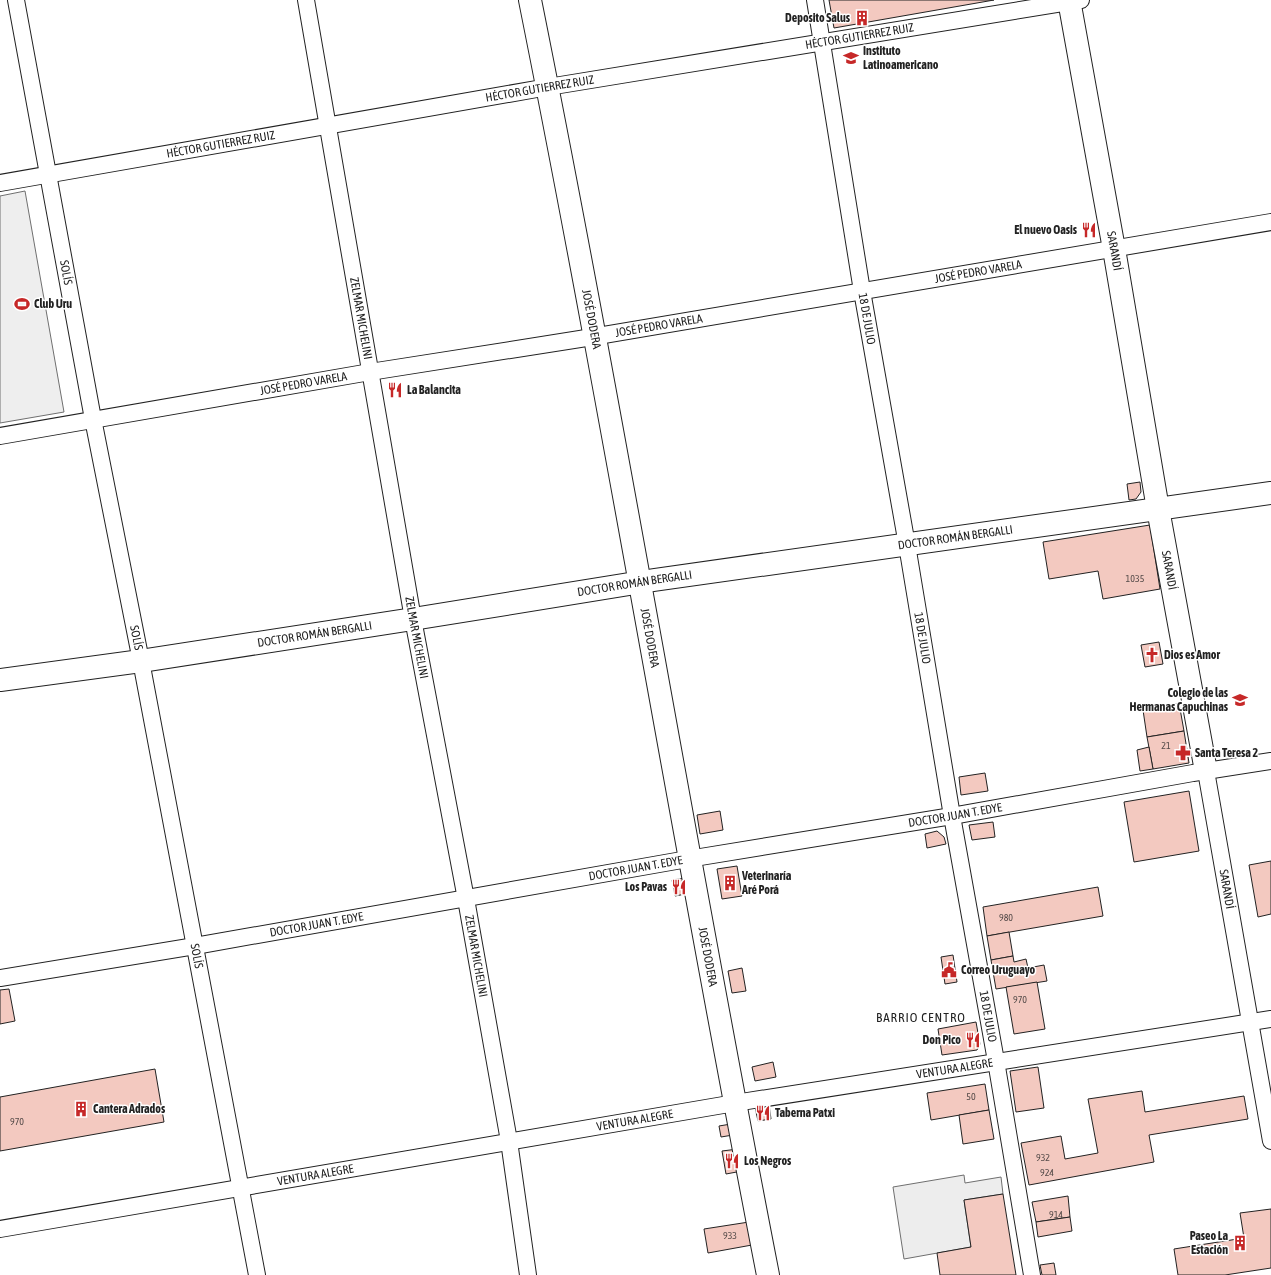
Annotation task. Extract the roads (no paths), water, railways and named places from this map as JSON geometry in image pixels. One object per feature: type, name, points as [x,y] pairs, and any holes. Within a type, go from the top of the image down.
[{"type":"street","name":"SOLÍS","points":[[16,0],[93,419],[141,661],[257,1275]]},
{"type":"street","name":"ZELMAR MICHELINI","points":[[306,0],[413,619],[466,899],[509,1141],[528,1275]]},
{"type":"street","name":"JOSÉ DODERA","points":[[530,0],[548,86],[641,582],[735,1103],[768,1275]]},
{"type":"street","name":"18 DE JULIO","points":[[815,0],[862,291],[1032,1275]]},
{"type":"street","name":"HÉCTOR GUTIERREZ RUIZ","points":[[0,183],[548,86],[1073,1]]},
{"type":"street","name":"SARANDÍ","points":[[1073,1],[1158,509],[1251,1022],[1271,1141]]},
{"type":"street","name":"JOSÉ PEDRO VARELA","points":[[0,436],[370,372],[594,336],[1271,222]]},
{"type":"street","name":"DOCTOR ROMÁN BERGALLI","points":[[0,680],[141,661],[641,582],[1271,493]]},
{"type":"street","name":"DOCTOR JUAN T. EDYE","points":[[0,978],[195,946],[691,859],[1271,761]]},
{"type":"street","name":"VENTURA ALEGRE","points":[[0,1229],[735,1103],[1271,1019]]},
{"type":"place","name":"Deposito Salus","points":[[862,18]]},
{"type":"place","name":"Instituto Latinoamericano","points":[[851,58]]},
{"type":"place","name":"El nuevo Oasis","points":[[1089,230]]},
{"type":"place","name":"Club Uru","points":[[22,304]]},
{"type":"place","name":"La Balancita","points":[[395,390]]},
{"type":"place","name":"Dios es Amor","points":[[1152,655]]},
{"type":"place","name":"Colegio de las Hermanas Capuchinas","points":[[1240,700]]},
{"type":"place","name":"Santa Teresa 2","points":[[1183,753]]},
{"type":"place","name":"Veterinaría Aré Porá","points":[[730,883]]},
{"type":"place","name":"Los Pavas","points":[[679,887]]},
{"type":"place","name":"Correo Uruguayo","points":[[949,970]]},
{"type":"place","name":"Don Pico","points":[[973,1040]]},
{"type":"place","name":"Cantera Adrados","points":[[81,1109]]},
{"type":"place","name":"Taberna Patxi","points":[[763,1113]]},
{"type":"place","name":"Los Negros","points":[[732,1161]]},
{"type":"place","name":"Paseo La Estación","points":[[1240,1243]]},
{"type":"district","name":"BARRIO CENTRO","points":[[921,1017]]}]
